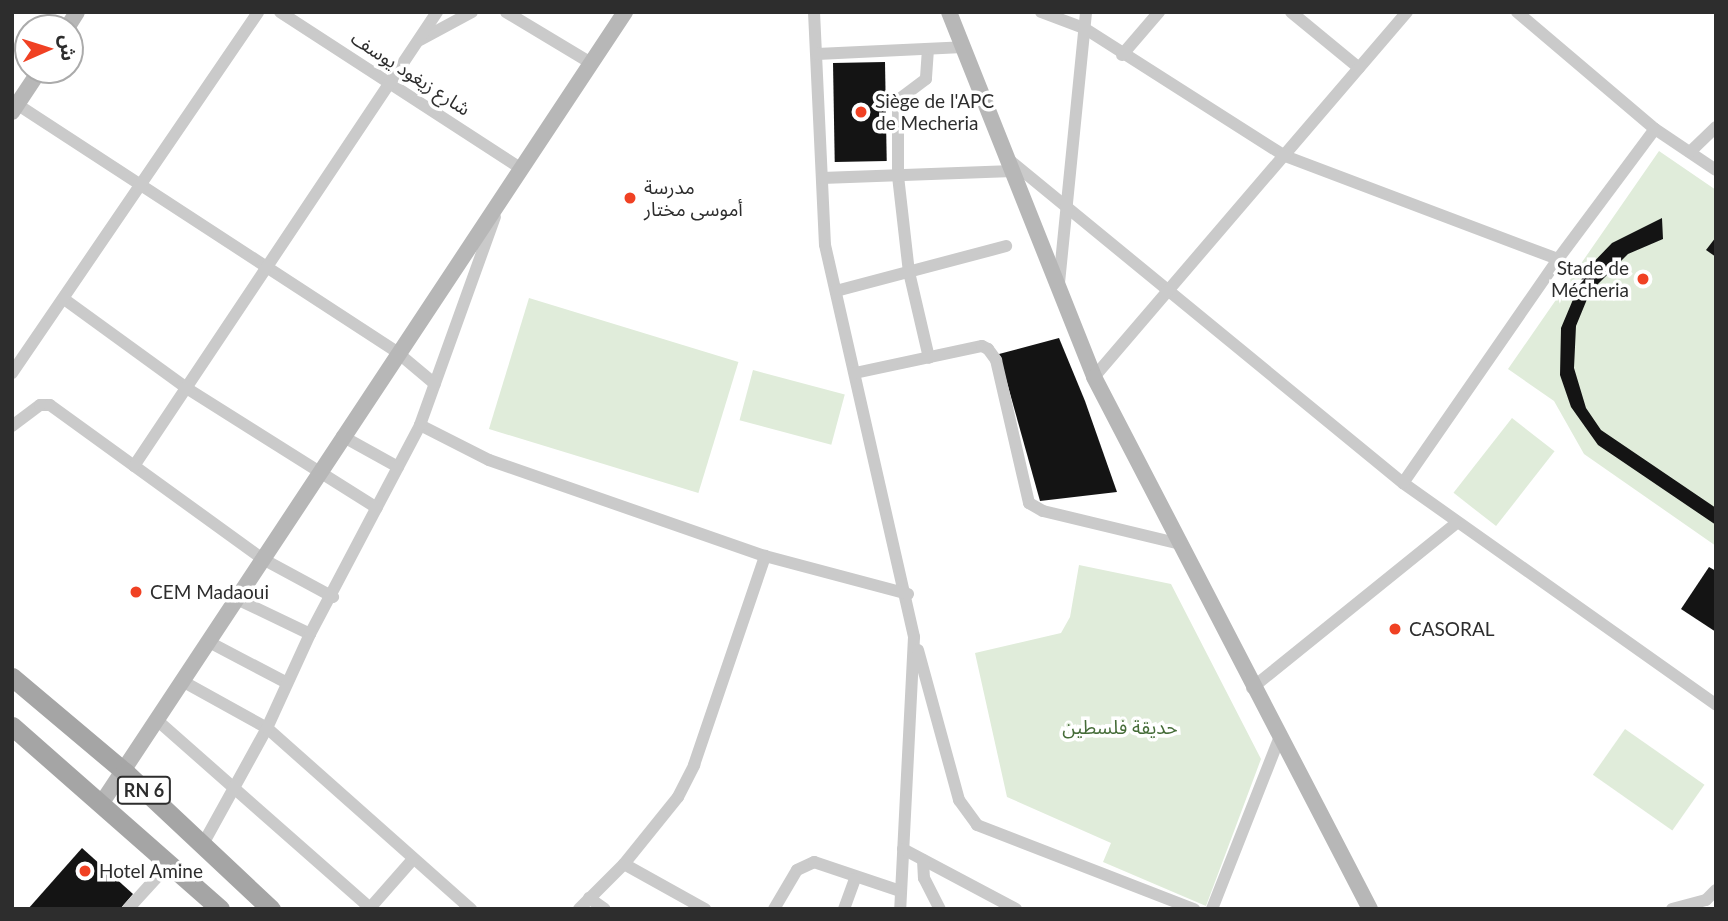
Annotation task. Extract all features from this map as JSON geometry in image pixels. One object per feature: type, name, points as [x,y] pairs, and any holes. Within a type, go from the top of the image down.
[{"type":"main road","points":[[101,804],[184,682],[318,470],[499,204],[520,168],[625,12]]},
{"type":"main road","points":[[949,12],[1059,283],[1094,377],[1176,543],[1370,909]]},
{"type":"main road","points":[[14,106],[30,84]]},
{"type":"main road","name":"RN 6","points":[[12,677],[125,772],[271,909]]},
{"type":"main road","name":"RN 6","points":[[12,726],[220,909]]},
{"type":"street","points":[[12,373],[141,188],[258,12]]},
{"type":"street","name":"شارع زيغود يوسف","points":[[280,12],[520,168]]},
{"type":"street","points":[[134,466],[188,389],[437,12]]},
{"type":"street","points":[[419,40],[472,12]]},
{"type":"street","points":[[506,12],[591,63]]},
{"type":"street","points":[[814,12],[825,245],[908,594],[914,636],[959,800],[977,825],[1194,909]]},
{"type":"street","points":[[1041,12],[1084,27],[1122,55],[1285,156],[1558,259]]},
{"type":"street","points":[[1059,283],[1086,12]]},
{"type":"street","points":[[1122,55],[1159,12]]},
{"type":"street","points":[[1292,12],[1359,68]]},
{"type":"street","points":[[1094,377],[1167,287],[1285,156],[1407,12]]},
{"type":"street","points":[[1517,12],[1655,129],[1716,170]]},
{"type":"street","points":[[817,54],[963,47]]},
{"type":"street","points":[[928,48],[926,79],[898,100],[898,176],[909,272],[929,358]]},
{"type":"street","points":[[14,106],[267,266],[398,353],[435,384]]},
{"type":"street","points":[[1690,152],[1716,127]]},
{"type":"street","points":[[1403,483],[1558,259],[1655,129]]},
{"type":"street","points":[[822,178],[898,176],[1011,165],[1067,205],[1455,524],[1716,705]]},
{"type":"street","points":[[203,844],[267,728],[310,634],[333,597],[420,425],[499,204]]},
{"type":"street","points":[[836,292],[1006,246]]},
{"type":"street","points":[[64,299],[188,389],[377,508]]},
{"type":"street","points":[[855,373],[982,346],[993,354],[1029,503],[1043,511],[1176,543]]},
{"type":"street","points":[[12,426],[40,405],[50,405],[261,558],[333,597]]},
{"type":"street","points":[[420,425],[489,460],[765,556],[908,594]]},
{"type":"street","points":[[342,436],[398,467]]},
{"type":"street","points":[[1252,688],[1455,524]]},
{"type":"street","points":[[579,909],[624,864],[677,797],[694,765],[765,556]]},
{"type":"street","points":[[237,599],[310,634]]},
{"type":"street","points":[[900,909],[914,636]]},
{"type":"street","points":[[209,642],[287,683]]},
{"type":"street","points":[[184,682],[267,728],[471,909]]},
{"type":"street","points":[[158,721],[371,909],[413,859]]},
{"type":"street","points":[[1212,909],[1279,739]]},
{"type":"street","points":[[903,849],[1016,909]]},
{"type":"street","points":[[923,860],[924,878],[940,909]]},
{"type":"street","points":[[774,909],[797,870],[809,863],[900,891]]},
{"type":"street","points":[[624,864],[705,909]]},
{"type":"street","points":[[128,909],[168,865]]},
{"type":"street","points":[[844,909],[855,878]]},
{"type":"street","points":[[1672,909],[1706,900],[1716,890]]},
{"type":"street","points":[[589,898],[605,909]]},
{"type":"green space","name":"Stade de Mécheria","points":[[1659,151],[1716,190],[1716,546],[1584,454],[1554,401],[1508,369]]},
{"type":"green space","points":[[529,298],[738,362],[698,493],[489,429]]},
{"type":"green space","points":[[753,370],[845,395],[831,445],[740,420]]},
{"type":"green space","points":[[1512,418],[1555,451],[1496,526],[1454,493]]},
{"type":"green space","name":"حديقة فلسطين","points":[[1079,565],[1171,584],[1261,759],[1206,906],[1103,862],[1111,843],[1007,797],[975,653],[1061,633],[1070,617]]},
{"type":"green space","points":[[1625,729],[1704,785],[1672,831],[1593,775]]},
{"type":"building","name":"Siège de l'APC de Mecheria","points":[[885,62],[887,161],[835,162],[833,63]]},
{"type":"building","points":[[1662,218],[1663,239],[1628,254],[1590,292],[1576,326],[1574,368],[1586,408],[1601,430],[1716,508],[1716,525],[1598,445],[1571,407],[1560,375],[1561,328],[1585,271],[1612,243]]},
{"type":"building","points":[[1716,237],[1716,257],[1706,250]]},
{"type":"building","points":[[1059,338],[1085,401],[1117,492],[1040,501],[999,354]]},
{"type":"building","points":[[1709,567],[1716,571],[1716,632],[1681,609]]},
{"type":"building","name":"Hotel Amine","points":[[82,848],[133,894],[120,909],[28,909]]},
{"type":"place","name":"Siège de l'APC de Mecheria","points":[[861,112]]},
{"type":"place","name":"مدرسة أموسى مختار","points":[[630,198]]},
{"type":"place","name":"Stade de Mécheria","points":[[1643,279]]},
{"type":"place","name":"CEM Madaoui","points":[[136,592]]},
{"type":"place","name":"CASORAL","points":[[1395,629]]},
{"type":"place","name":"Hotel Amine","points":[[85,871]]}]
